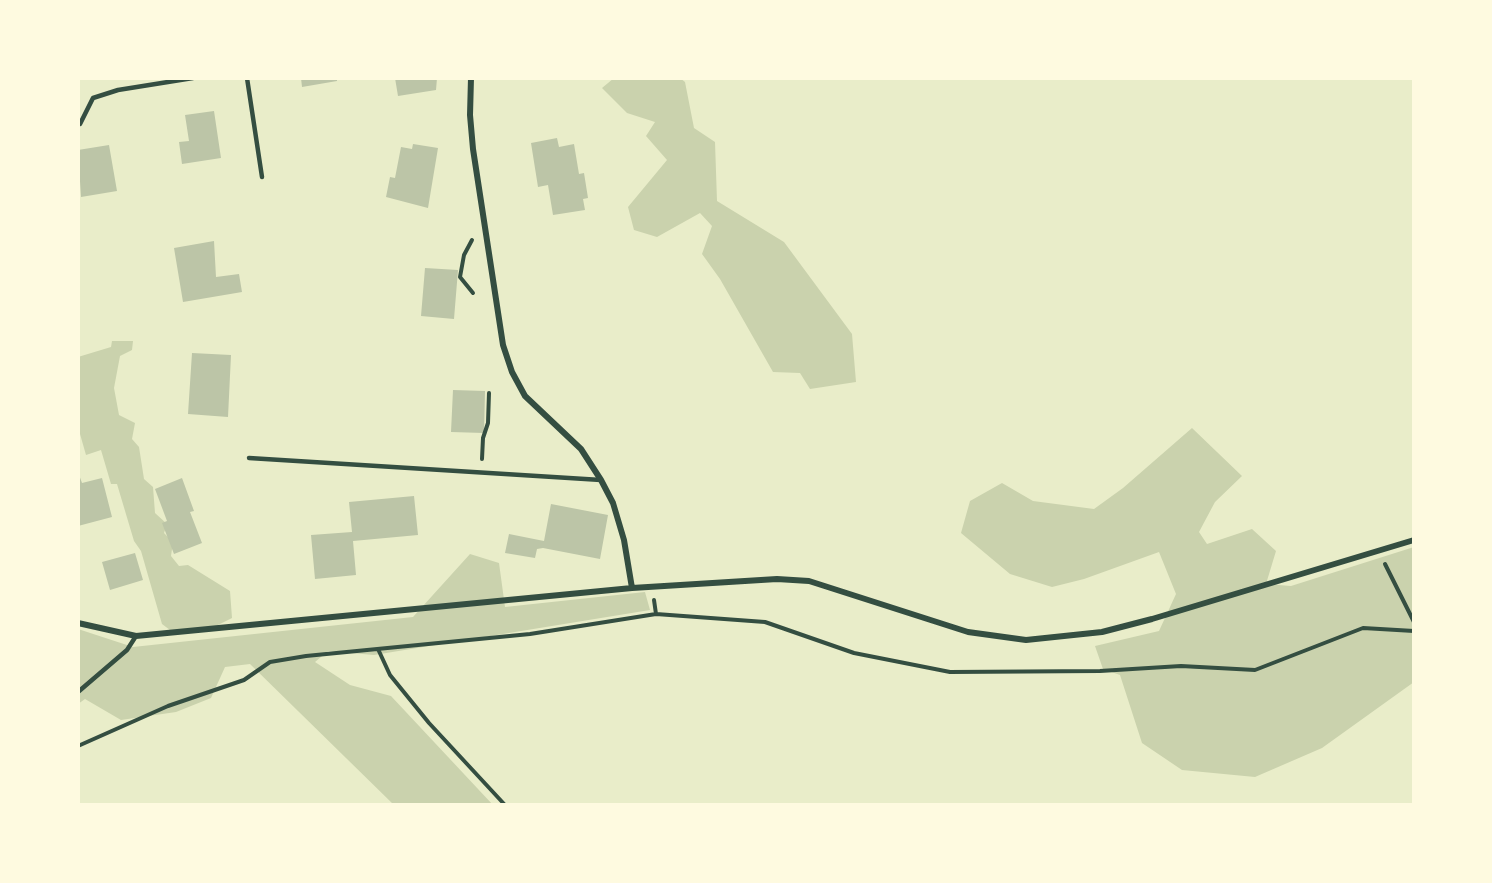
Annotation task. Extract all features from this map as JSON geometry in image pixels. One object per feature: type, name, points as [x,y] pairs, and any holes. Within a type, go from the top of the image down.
[{"type":"street","points":[[471,78],[470,115],[473,149],[503,345],[512,372],[525,396],[581,448],[601,480],[613,503],[624,540],[632,588]]},
{"type":"street","points":[[78,623],[136,636],[632,588],[777,579],[809,581],[968,632],[1026,640],[1101,632],[1152,619],[1414,540]]},
{"type":"lane","points":[[80,124],[93,98],[118,90],[193,78]]},
{"type":"lane","points":[[247,78],[262,177]]},
{"type":"lane","points":[[249,458],[601,480]]},
{"type":"lane","points":[[78,692],[127,650],[136,636]]},
{"type":"path","points":[[472,293],[460,277],[464,255],[473,239]]},
{"type":"path","points":[[482,472],[489,393]]},
{"type":"path","points":[[1379,550],[1414,622]]},
{"type":"path","points":[[78,746],[168,706],[244,680],[270,662],[530,634],[656,614],[765,622],[854,653],[950,672],[1100,671],[1181,666],[1255,670],[1363,627],[1414,630]]},
{"type":"path","points":[[378,649],[390,675],[429,723],[505,805]]},
{"type":"green space","points":[[614,78],[680,78],[685,82],[694,128],[715,142],[717,201],[784,242],[852,334],[856,382],[810,389],[800,373],[773,372],[720,279],[702,254],[712,226],[700,213],[657,237],[634,230],[628,207],[667,160],[646,136],[655,122],[627,113],[602,88]]},
{"type":"green space","points":[[112,341],[133,341],[132,350],[120,356],[114,388],[119,415],[135,423],[132,439],[139,447],[144,479],[153,487],[155,513],[167,524],[164,533],[173,542],[171,556],[179,566],[188,565],[230,591],[232,618],[210,629],[174,633],[162,624],[141,551],[134,541],[117,484],[111,484],[101,450],[86,455],[78,427],[78,357],[111,347]]},
{"type":"green space","points":[[1192,428],[1242,476],[1215,502],[1199,532],[1207,544],[1252,529],[1276,551],[1266,584],[1291,586],[1414,547],[1414,682],[1322,748],[1255,777],[1182,770],[1142,743],[1120,675],[1103,669],[1095,646],[1159,631],[1176,594],[1159,552],[1084,579],[1052,587],[1010,574],[961,533],[970,501],[1002,483],[1033,501],[1094,509],[1123,488]]},
{"type":"green space","points":[[470,554],[499,563],[505,607],[645,592],[650,610],[374,655],[328,651],[315,662],[350,685],[391,696],[493,805],[394,805],[250,664],[225,667],[211,698],[176,712],[121,720],[85,699],[78,704],[78,629],[133,647],[413,617]]},
{"type":"building","points":[[301,78],[337,78],[337,81],[302,87]]},
{"type":"building","points":[[395,78],[437,78],[436,90],[398,96]]},
{"type":"building","points":[[214,111],[221,158],[182,164],[179,142],[189,141],[185,115]]},
{"type":"building","points":[[557,138],[559,147],[574,144],[579,174],[584,173],[588,198],[583,199],[585,210],[553,215],[548,185],[538,187],[531,143]]},
{"type":"building","points":[[413,144],[438,148],[428,208],[386,197],[390,177],[395,178],[401,147],[412,149]]},
{"type":"building","points":[[109,145],[117,191],[81,197],[78,150]]},
{"type":"building","points":[[214,241],[216,277],[239,274],[242,292],[183,302],[174,248]]},
{"type":"building","points":[[425,268],[458,270],[454,319],[421,316]]},
{"type":"building","points":[[192,353],[231,355],[228,417],[188,414]]},
{"type":"building","points":[[453,390],[485,391],[484,433],[451,432]]},
{"type":"building","points":[[78,472],[82,483],[102,478],[112,517],[78,526]]},
{"type":"building","points":[[182,478],[194,511],[190,512],[202,543],[174,554],[162,523],[167,521],[155,489]]},
{"type":"building","points":[[414,496],[418,535],[353,541],[356,575],[315,579],[311,535],[352,532],[349,502]]},
{"type":"building","points":[[551,504],[608,515],[600,559],[543,548],[537,549],[535,558],[505,553],[509,534],[544,541]]},
{"type":"building","points":[[135,553],[143,580],[110,590],[102,562]]}]
